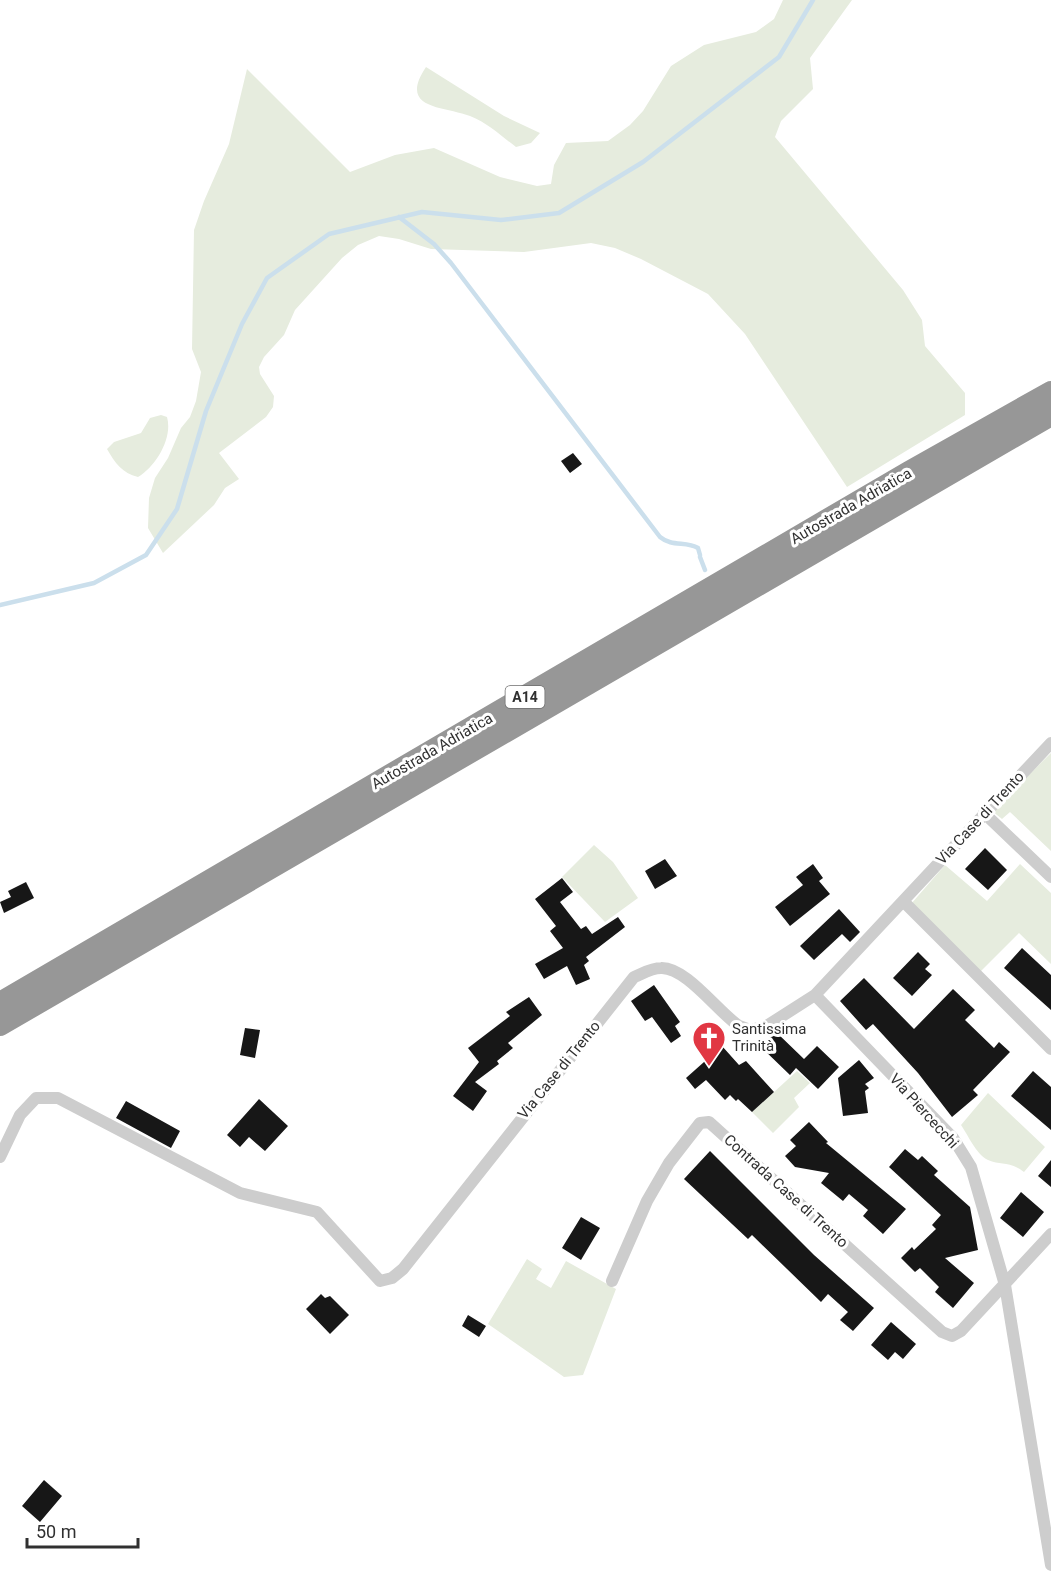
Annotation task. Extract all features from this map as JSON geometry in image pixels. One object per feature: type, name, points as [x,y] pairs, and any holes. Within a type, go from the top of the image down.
[{"type":"highway","name":"Autostrada Adriatica","points":[[0,1003],[909,472],[1051,392]]},
{"type":"highway","name":"Autostrada Adriatica","points":[[0,1025],[1051,415]]},
{"type":"street","name":"Via Case di Trento","points":[[0,1157],[20,1115],[36,1098],[58,1098],[240,1193],[317,1212],[380,1281],[392,1278],[403,1269],[634,977],[662,968],[678,973],[733,1022],[750,1030],[765,1027],[815,995],[1051,743]]},
{"type":"street","points":[[984,813],[1051,877]]},
{"type":"street","points":[[903,901],[1051,1049]]},
{"type":"street","name":"Via Piercecchi","points":[[815,995],[953,1138],[970,1167],[1005,1285],[1051,1566]]},
{"type":"street","name":"Contrada Case di Trento","points":[[612,1281],[647,1201],[669,1163],[700,1123],[709,1122],[942,1332],[952,1336],[961,1330],[1005,1285]]},
{"type":"street","points":[[1005,1285],[1051,1234]]},
{"type":"shaded area","points":[[783,0],[852,0],[810,58],[813,89],[781,121],[775,137],[903,290],[922,320],[925,346],[965,393],[965,415],[847,487],[745,334],[708,294],[641,259],[615,248],[591,243],[524,252],[431,249],[399,239],[379,236],[358,245],[342,258],[295,310],[284,335],[264,357],[259,367],[260,374],[274,396],[273,407],[266,417],[219,453],[239,479],[225,488],[214,505],[163,553],[148,528],[149,498],[155,478],[168,458],[181,428],[190,417],[196,401],[201,372],[192,349],[194,230],[229,144],[247,69],[350,172],[395,155],[434,148],[500,177],[537,186],[551,184],[554,165],[566,143],[608,141],[630,125],[643,111],[671,66],[704,45],[756,32],[774,19]]},
{"type":"shaded area","points":[[426,67],[504,116],[540,133],[531,143],[516,147],[477,119],[428,104],[421,99],[417,91]]},
{"type":"shaded area","points":[[161,415],[167,417],[168,434],[157,459],[138,477],[123,470],[107,449],[114,442],[141,433],[150,418]]},
{"type":"shaded area","points":[[1051,753],[1051,851],[1010,812],[1002,819],[992,811]]},
{"type":"shaded area","points":[[594,845],[613,862],[638,898],[605,922],[562,877]]},
{"type":"shaded area","points":[[1020,864],[1051,893],[1051,964],[1019,933],[980,972],[911,904],[945,865],[987,901]]},
{"type":"shaded area","points":[[797,1071],[810,1083],[794,1098],[799,1107],[773,1133],[752,1112]]},
{"type":"shaded area","points":[[988,1093],[1045,1147],[1024,1172],[1013,1166],[988,1160],[976,1149],[961,1125]]},
{"type":"shaded area","points":[[527,1259],[542,1269],[536,1279],[551,1288],[566,1261],[616,1289],[583,1375],[564,1377],[488,1324]]},
{"type":"building","points":[[573,453],[582,464],[570,473],[561,461]]},
{"type":"building","points":[[985,848],[1007,870],[988,890],[965,869]]},
{"type":"building","points":[[665,859],[677,876],[655,889],[645,871]]},
{"type":"building","points":[[813,864],[823,878],[819,881],[830,894],[790,926],[775,907],[803,885],[796,877]]},
{"type":"building","points":[[562,878],[573,892],[560,902],[581,929],[586,926],[592,934],[618,917],[625,927],[586,957],[589,961],[584,965],[590,979],[576,985],[567,966],[544,979],[535,964],[563,948],[550,931],[556,926],[535,899]]},
{"type":"building","points":[[26,882],[34,898],[4,913],[0,902],[11,897],[8,891]]},
{"type":"building","points":[[839,909],[860,932],[850,942],[842,934],[814,960],[800,946]]},
{"type":"building","points":[[1022,948],[1051,975],[1051,1010],[1004,968]]},
{"type":"building","points":[[918,952],[930,964],[925,969],[932,975],[912,996],[893,978]]},
{"type":"building","points":[[864,978],[914,1029],[953,989],[975,1010],[965,1020],[994,1048],[999,1042],[1010,1052],[973,1090],[978,1095],[952,1117],[918,1073],[873,1024],[866,1030],[840,1001]]},
{"type":"building","points":[[654,985],[680,1022],[675,1026],[681,1036],[671,1043],[652,1017],[645,1021],[631,1001]]},
{"type":"building","points":[[529,997],[542,1015],[508,1043],[513,1048],[497,1061],[499,1064],[475,1082],[487,1091],[473,1111],[453,1096],[479,1062],[468,1048],[510,1016],[506,1012]]},
{"type":"building","points":[[245,1028],[260,1030],[255,1058],[240,1055]]},
{"type":"building","points":[[775,1031],[804,1059],[817,1046],[839,1067],[818,1089],[796,1068],[790,1075],[760,1046]]},
{"type":"building","points":[[722,1046],[739,1065],[746,1061],[774,1092],[752,1112],[730,1095],[725,1100],[706,1080],[695,1089],[686,1078]]},
{"type":"building","points":[[859,1060],[874,1078],[865,1084],[869,1088],[865,1091],[868,1113],[843,1116],[838,1078]]},
{"type":"building","points":[[1033,1071],[1051,1087],[1051,1130],[1011,1096]]},
{"type":"building","points":[[259,1099],[288,1126],[265,1151],[249,1137],[240,1147],[227,1135]]},
{"type":"building","points":[[126,1101],[180,1131],[171,1148],[116,1118]]},
{"type":"building","points":[[809,1122],[828,1142],[826,1143],[906,1209],[883,1234],[863,1216],[868,1210],[849,1194],[843,1201],[821,1183],[829,1173],[795,1167],[785,1156],[796,1146],[790,1140]]},
{"type":"building","points":[[905,1149],[918,1160],[922,1156],[938,1171],[934,1175],[970,1207],[978,1250],[945,1258],[974,1283],[953,1308],[935,1292],[939,1287],[920,1268],[915,1272],[901,1258],[912,1247],[914,1250],[936,1229],[932,1225],[941,1215],[889,1167]]},
{"type":"building","points":[[710,1151],[814,1255],[874,1308],[853,1331],[840,1320],[848,1312],[828,1294],[821,1302],[752,1235],[748,1239],[684,1179]]},
{"type":"building","points":[[1051,1160],[1051,1187],[1038,1176]]},
{"type":"building","points":[[1021,1192],[1044,1212],[1023,1237],[1000,1218]]},
{"type":"building","points":[[581,1217],[600,1228],[581,1260],[562,1248]]},
{"type":"building","points":[[321,1294],[325,1298],[330,1296],[349,1315],[330,1334],[306,1309]]},
{"type":"building","points":[[468,1315],[486,1326],[479,1337],[462,1326]]},
{"type":"building","points":[[891,1322],[916,1344],[903,1359],[895,1352],[888,1360],[871,1345]]},
{"type":"building","points":[[44,1480],[62,1496],[40,1522],[22,1506]]},
{"type":"waterway","points":[[0,605],[94,583],[146,555],[177,509],[206,411],[242,324],[267,278],[329,234],[422,212],[501,220],[559,213],[643,162],[779,57],[813,0]]},
{"type":"waterway","points":[[399,217],[434,244],[451,263],[660,537],[669,542],[698,548],[700,555]]},
{"type":"waterway","points":[[700,557],[705,570]]},
{"type":"place","name":"Santissima Trinità","points":[[709,1067]]}]
